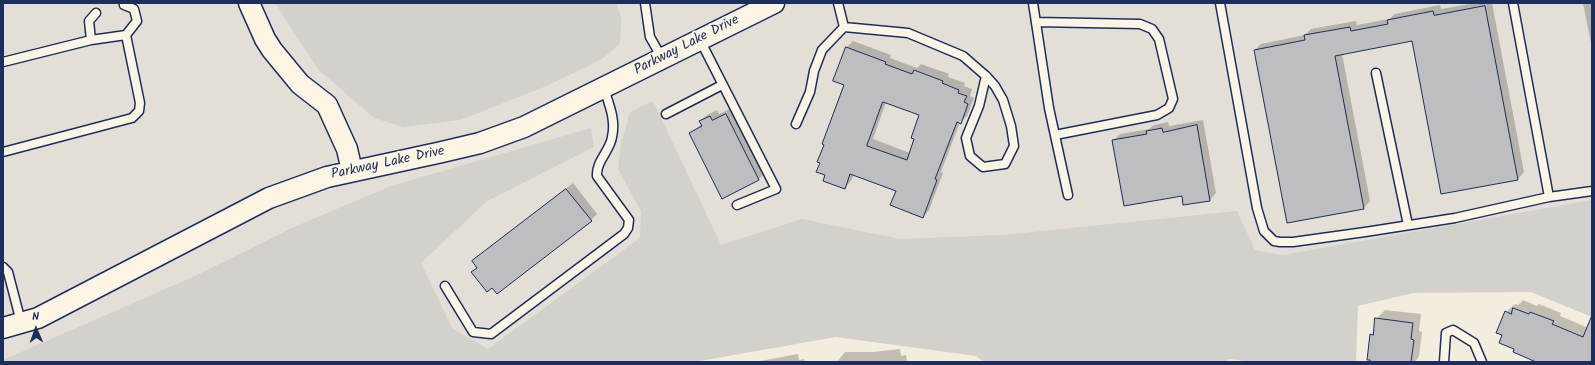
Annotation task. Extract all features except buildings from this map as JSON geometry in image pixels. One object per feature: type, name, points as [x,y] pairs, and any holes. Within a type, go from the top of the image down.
[{"type":"street","points":[[248,3],[265,39],[272,50],[300,84],[327,105],[347,149],[352,171]]},
{"type":"street","name":"Parkway Lake Drive","points":[[12,326],[38,318],[269,198],[327,177],[442,152],[493,138],[544,118],[774,3]]},
{"type":"lane","points":[[645,3],[650,37],[662,59]]},
{"type":"lane","points":[[838,3],[844,27]]},
{"type":"lane","points":[[1033,3],[1055,135],[1068,195]]},
{"type":"lane","points":[[1220,3],[1257,208],[1264,231],[1274,241],[1293,242],[1408,226],[1592,191]]},
{"type":"lane","points":[[1513,3],[1549,198]]},
{"type":"lane","points":[[3,62],[91,40],[126,35],[137,21],[134,9],[124,5]]},
{"type":"lane","points":[[91,40],[89,20],[96,13]]},
{"type":"lane","points":[[1036,22],[1140,24],[1152,29],[1159,39],[1173,99],[1170,108],[1157,115],[1055,135]]},
{"type":"lane","points":[[844,27],[908,33],[963,56],[986,76],[995,86],[1003,100],[1011,126],[1014,146],[1004,164],[983,167],[970,156],[966,138],[978,106],[986,76]]},
{"type":"lane","points":[[796,124],[810,92],[814,71],[822,50],[844,27]]},
{"type":"lane","points":[[3,152],[132,118],[139,111],[140,103],[126,35]]},
{"type":"lane","points":[[700,40],[776,189],[737,205]]},
{"type":"lane","points":[[1376,73],[1408,226]]},
{"type":"lane","points":[[666,114],[722,85]]},
{"type":"lane","points":[[445,286],[473,332],[491,334],[624,234],[628,228],[629,220],[597,176],[597,170],[612,138],[614,118],[604,89]]},
{"type":"lane","points":[[3,267],[8,272],[12,326]]},
{"type":"lane","points":[[1444,362],[1446,334],[1453,330],[1474,343],[1482,362]]},
{"type":"shaded area","points":[[3,3],[1592,3],[1592,277],[652,316],[584,362],[3,362]]},
{"type":"shaded area","points":[[275,3],[616,3],[621,17],[620,43],[602,59],[549,85],[460,120],[403,127],[374,118],[318,69]]},
{"type":"shaded area","points":[[653,101],[721,245],[802,219],[900,239],[1003,235],[1237,211],[1255,250],[1283,255],[1592,200],[1592,317],[1531,292],[1413,293],[1358,306],[1356,362],[1251,362],[1230,359],[1224,362],[984,362],[976,356],[836,337],[694,362],[3,362],[3,360],[193,277],[294,227],[391,186],[591,128],[594,147],[487,201],[421,263],[452,328],[488,349],[640,238],[641,211],[618,169],[621,144],[630,112]]}]
